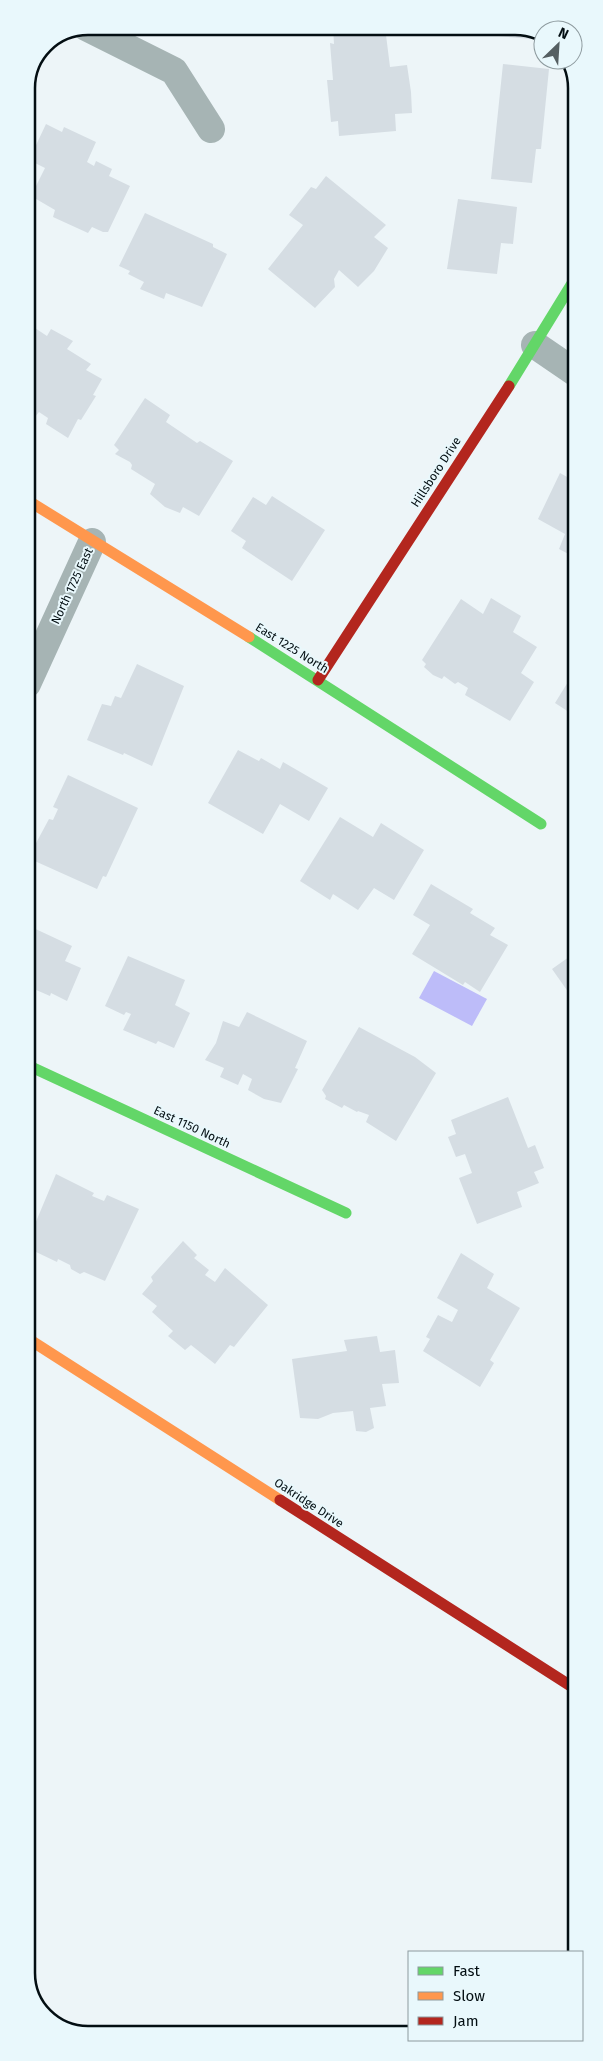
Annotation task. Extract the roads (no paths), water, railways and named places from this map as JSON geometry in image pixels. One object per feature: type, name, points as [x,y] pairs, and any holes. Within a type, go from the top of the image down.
[{"type":"street","points":[[102,35],[174,71],[211,130]]},
{"type":"street","name":"Hillsboro Drive","points":[[318,680],[535,345],[568,290]]},
{"type":"street","points":[[535,345],[568,368]]},
{"type":"street","name":"East 1225 North","points":[[35,506],[318,680],[541,824]]},
{"type":"street","name":"North 1725 East","points":[[35,667],[92,542]]},
{"type":"street","name":"East 1150 North","points":[[35,1069],[346,1213]]},
{"type":"street","name":"Oakridge Drive","points":[[35,1343],[568,1685]]},
{"type":"water","points":[[434,971],[487,999],[472,1026],[419,998]]}]
